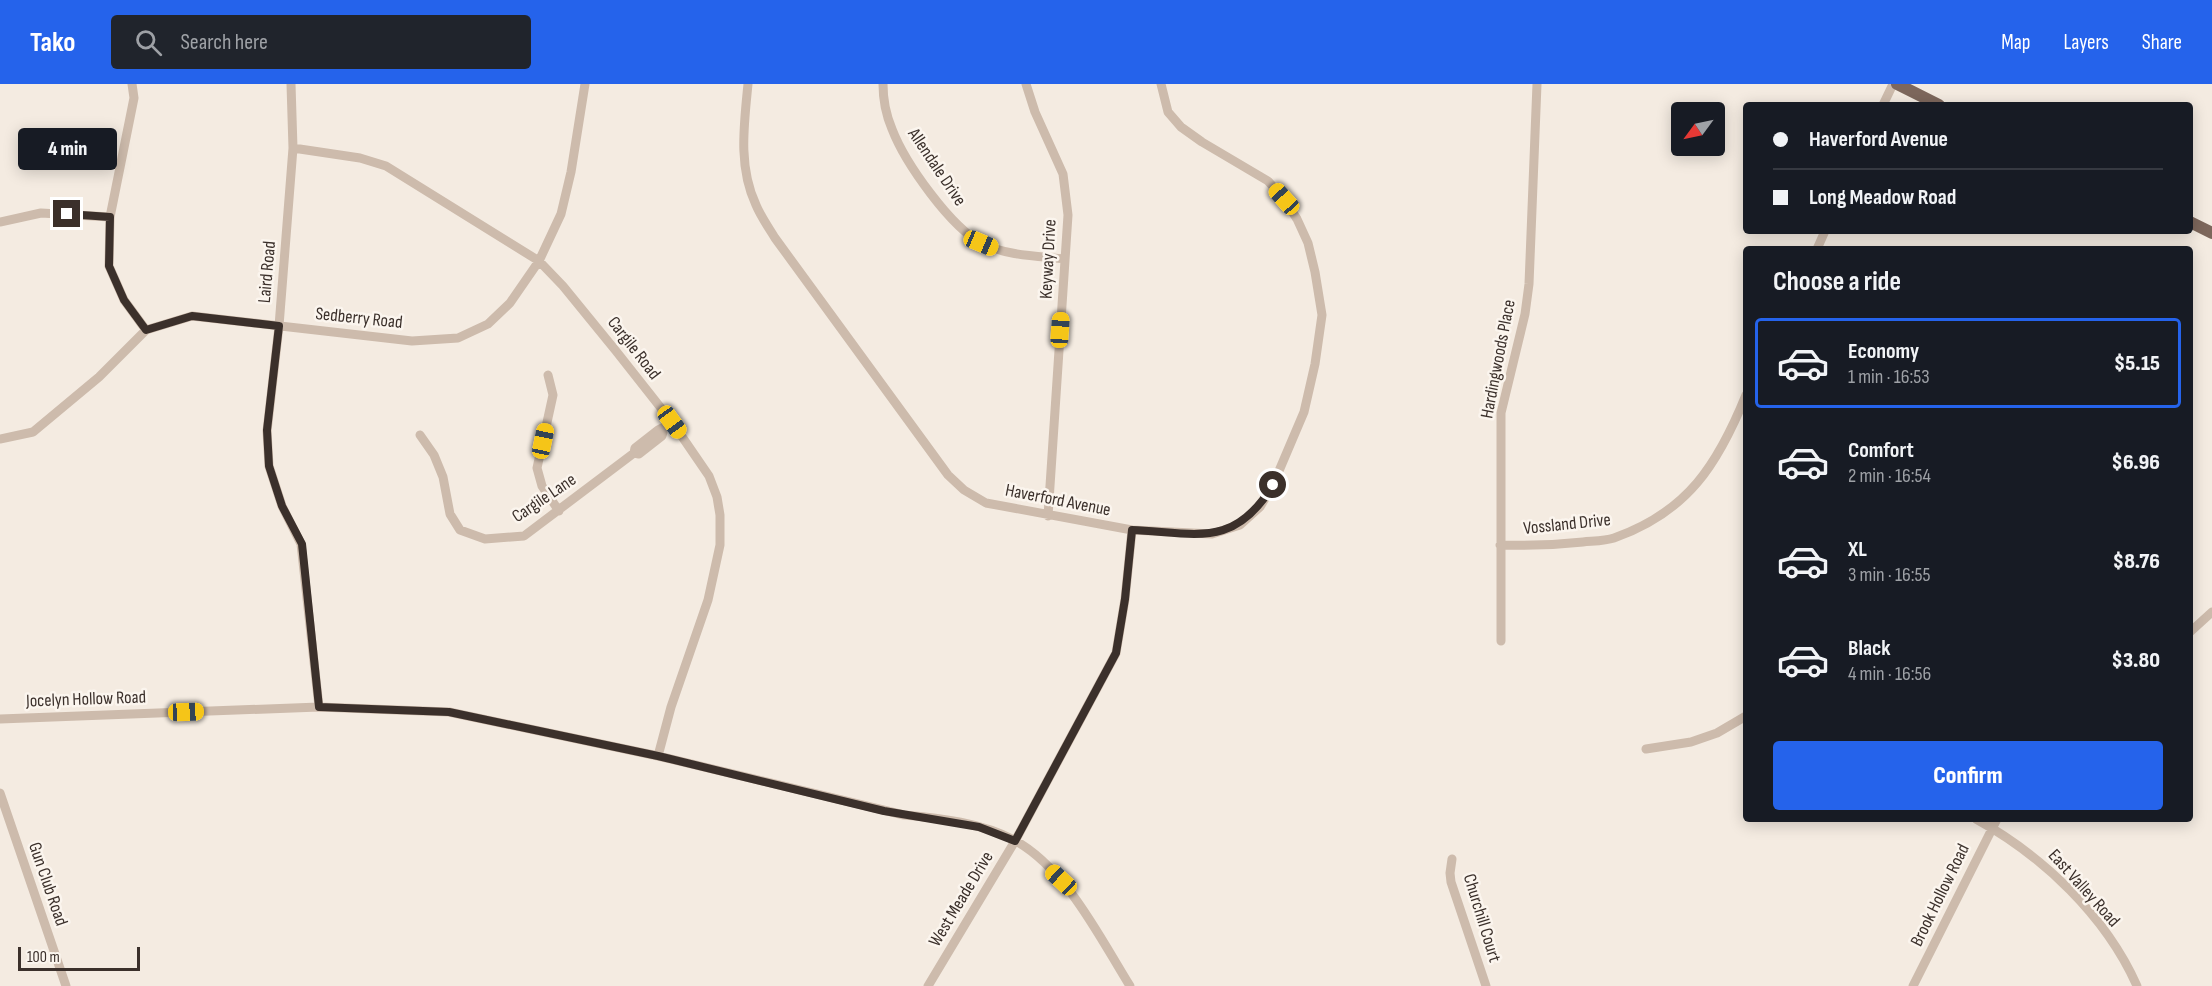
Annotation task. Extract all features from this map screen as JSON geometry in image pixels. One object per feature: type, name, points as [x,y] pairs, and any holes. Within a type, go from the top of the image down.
[{"type":"main road","points":[[1897,84],[1933,102]]},
{"type":"main road","points":[[2193,224],[2212,233]]},
{"type":"street","points":[[132,84],[134,98],[110,217],[109,266],[124,300],[146,330]]},
{"type":"street","name":"Laird Road","points":[[291,84],[293,148],[279,326],[267,430],[269,466],[282,506],[302,544],[319,707]]},
{"type":"street","name":"Sedberry Road","points":[[0,439],[33,432],[99,377],[146,330],[192,316],[412,341],[458,338],[488,324],[510,303],[538,261],[561,214],[571,172],[585,84]]},
{"type":"street","name":"Haverford Avenue","points":[[748,84],[743,138],[747,179],[756,205],[775,238],[948,475],[986,503],[1132,530],[1212,534],[1240,525],[1260,507],[1273,485],[1304,412],[1315,364],[1322,315],[1308,243],[1297,219],[1285,201],[1268,181],[1181,127],[1168,112],[1161,84]]},
{"type":"street","name":"Allendale Drive","points":[[883,84],[886,111],[901,149],[940,205],[956,223],[981,243],[996,249],[1065,259]]},
{"type":"street","name":"Keyway Drive","points":[[1026,84],[1035,112],[1063,174],[1068,215],[1048,516]]},
{"type":"street","name":"Hardingwoods Place","points":[[1501,641],[1501,413],[1528,294],[1538,84]]},
{"type":"street","points":[[1884,102],[1893,84]]},
{"type":"street","name":"Cargile Road","points":[[293,148],[360,158],[386,166],[538,261],[563,286],[616,351],[668,425],[698,458],[717,497],[720,515],[720,545],[708,600],[671,707],[658,756]]},
{"type":"street","points":[[0,222],[41,213],[110,217]]},
{"type":"street","points":[[548,375],[553,395],[537,468],[542,486],[559,511]]},
{"type":"street","name":"Vossland Drive","points":[[1500,545],[1545,546],[1613,539],[1647,524],[1683,499],[1702,479],[1743,402]]},
{"type":"street","name":"Cargile Lane","points":[[420,435],[434,455],[443,477],[450,514],[460,530],[485,539],[524,536],[634,453],[635,448],[658,430],[668,425]]},
{"type":"street","name":"West Meade Drive","points":[[928,986],[1015,841],[1116,653],[1125,599],[1132,530]]},
{"type":"street","points":[[2193,629],[2212,612]]},
{"type":"street","name":"Jocelyn Hollow Road","points":[[0,719],[319,707],[449,712],[658,756],[884,811],[979,827],[1015,841],[1061,880],[1078,902],[1130,986]]},
{"type":"street","points":[[1646,749],[1691,742],[1717,733],[1743,718]]},
{"type":"street","name":"Gun Club Road","points":[[0,793],[66,986]]},
{"type":"street","name":"Brook Hollow Road","points":[[1913,986],[1924,968],[1994,823]]},
{"type":"street","name":"East Valley Road","points":[[1994,823],[2041,862],[2100,925],[2137,986]]},
{"type":"street","name":"Churchill Court","points":[[1452,859],[1451,882],[1486,986]]},
{"type":"route","points":[[67,214],[110,217],[109,266],[124,300],[146,330],[192,316],[279,326],[267,430],[269,466],[282,506],[302,544],[302,564],[319,707],[449,712],[658,756],[884,811],[979,827],[1015,841],[1116,653],[1125,599],[1132,530],[1212,534],[1240,525],[1260,507],[1273,485]]}]
